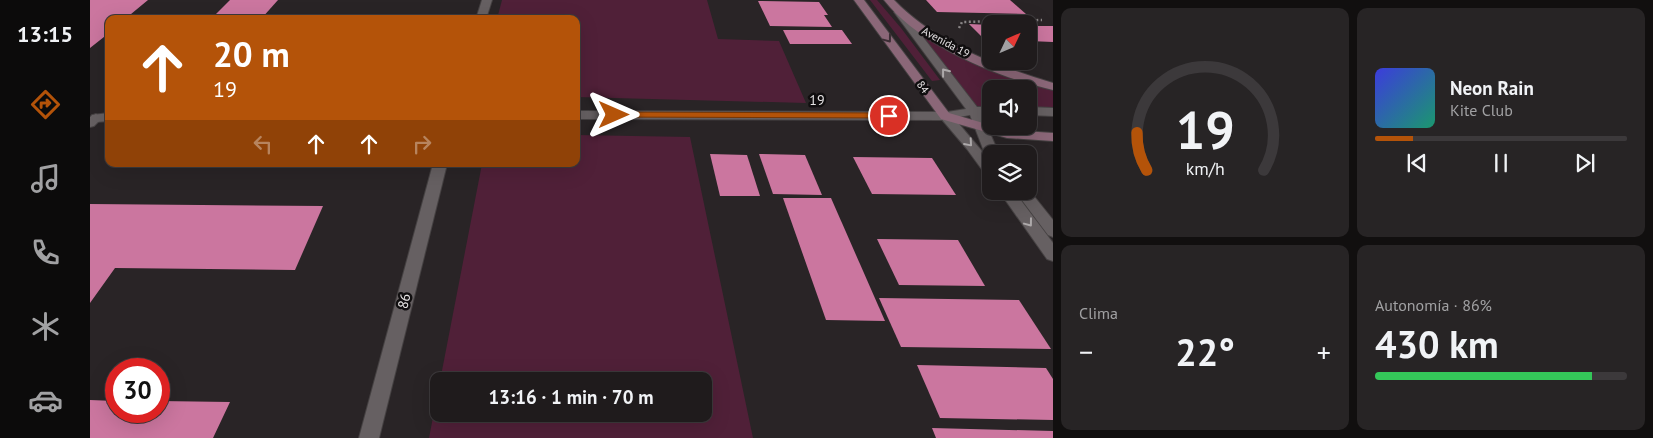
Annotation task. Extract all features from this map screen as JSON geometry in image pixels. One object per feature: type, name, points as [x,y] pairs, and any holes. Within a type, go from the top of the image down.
[{"type":"main road","name":"84","points":[[859,0],[945,116]]},
{"type":"main road","points":[[889,0],[899,12]]},
{"type":"main road","name":"Avenida 19","points":[[899,12],[922,31],[964,52],[1053,88]]},
{"type":"main road","points":[[945,116],[1007,134],[1053,137]]},
{"type":"street","points":[[483,15],[487,0]]},
{"type":"street","points":[[899,12],[974,111],[988,145]]},
{"type":"street","name":"19","points":[[580,115],[945,116],[982,111]]},
{"type":"street","points":[[1037,111],[1053,112]]},
{"type":"street","name":"84","points":[[945,116],[982,160]]},
{"type":"street","name":"86","points":[[369,438],[439,167]]},
{"type":"street","points":[[1013,200],[1053,255]]},
{"type":"street","points":[[1029,200],[1053,231]]},
{"type":"path","points":[[956,34],[962,22],[1042,20]]},
{"type":"shaded area","points":[[502,0],[707,0],[718,39],[779,41],[806,103],[580,97],[580,15],[498,15]]},
{"type":"shaded area","points":[[870,0],[877,0],[901,28],[940,80],[932,81]]},
{"type":"shaded area","points":[[906,18],[964,52],[982,59],[982,70],[1010,70],[1035,80],[982,80],[982,111],[974,111]]},
{"type":"shaded area","points":[[1037,81],[1053,87],[1053,112],[1037,111]]},
{"type":"shaded area","points":[[580,135],[690,137],[753,438],[429,438],[432,422],[712,422],[712,372],[442,372],[481,167],[580,167]]},
{"type":"building","points":[[90,0],[148,0],[130,15],[105,15],[105,36],[90,48]]},
{"type":"building","points":[[230,0],[278,0],[265,15],[215,15]]},
{"type":"building","points":[[926,0],[1010,0],[1026,14],[937,12]]},
{"type":"building","points":[[758,1],[819,2],[828,15],[824,15],[832,27],[770,26]]},
{"type":"building","points":[[969,24],[982,25],[982,37]]},
{"type":"building","points":[[1038,26],[1053,26],[1053,42],[1038,41]]},
{"type":"building","points":[[783,30],[842,30],[852,44],[790,44]]},
{"type":"building","points":[[710,154],[747,155],[760,196],[720,196]]},
{"type":"building","points":[[759,154],[805,155],[822,195],[773,194]]},
{"type":"building","points":[[853,157],[932,158],[956,195],[872,194]]},
{"type":"building","points":[[783,198],[831,198],[885,321],[826,320]]},
{"type":"building","points":[[90,204],[323,206],[295,270],[115,268],[90,303]]},
{"type":"building","points":[[877,239],[958,240],[985,286],[899,285]]},
{"type":"building","points":[[879,298],[1019,300],[1051,349],[901,347]]},
{"type":"building","points":[[917,365],[1046,368],[1053,379],[1053,420],[940,418]]},
{"type":"building","points":[[90,400],[105,401],[105,423],[170,423],[170,401],[230,402],[213,438],[90,438]]},
{"type":"building","points":[[932,428],[1053,431],[1053,438],[936,438]]},
{"type":"route","points":[[614,115],[889,116]]}]
